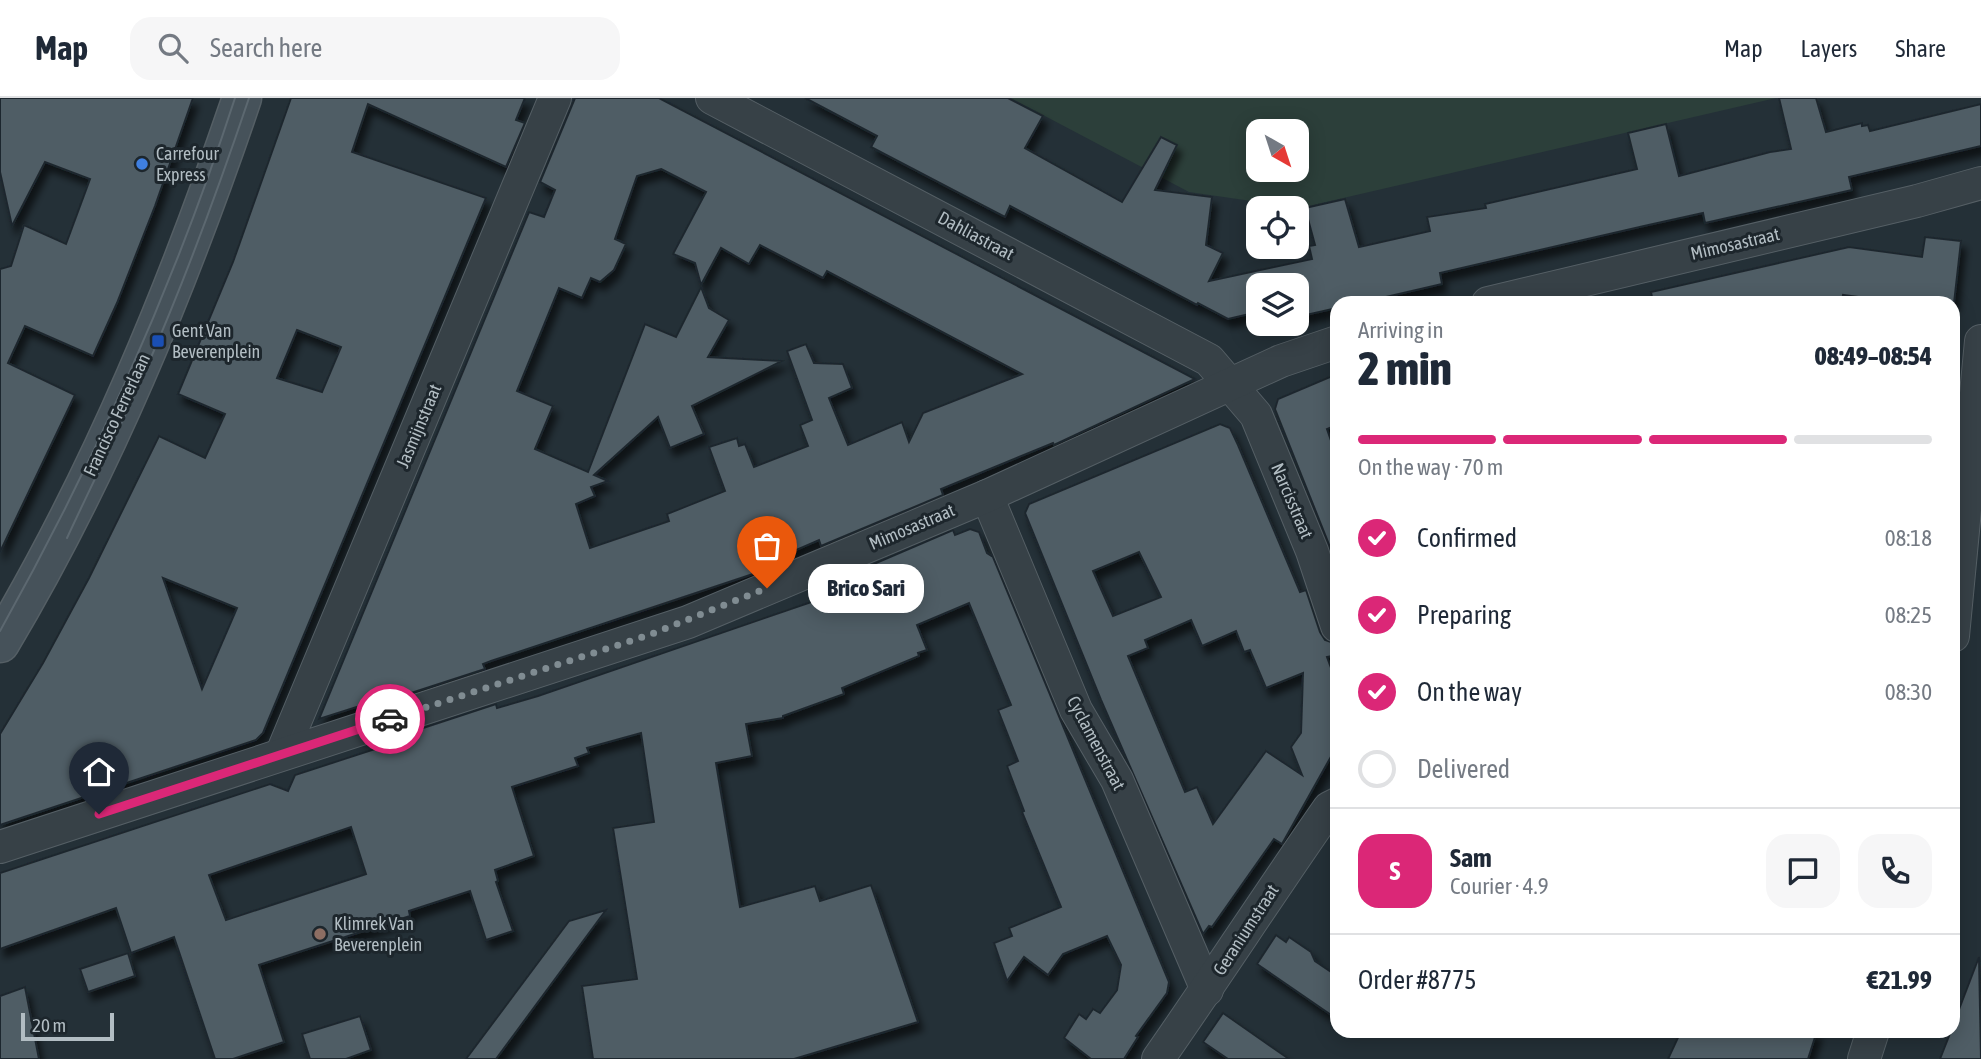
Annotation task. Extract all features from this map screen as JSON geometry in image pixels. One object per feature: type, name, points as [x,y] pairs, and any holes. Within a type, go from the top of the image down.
[{"type":"street","name":"Francisco Ferrerlaan","points":[[0,643],[67,522],[131,385],[186,257],[242,98]]},
{"type":"street","name":"Jasmijnstraat","points":[[282,753],[555,98]]},
{"type":"street","name":"Dahliastraat","points":[[712,98],[1209,360],[1231,385]]},
{"type":"street","name":"Mimosastraat","points":[[1524,296],[1917,201],[1979,192]]},
{"type":"street","points":[[1960,562],[1981,341]]},
{"type":"street","name":"Mimosastraat","points":[[0,847],[688,622],[987,496],[1281,361],[1330,344]]},
{"type":"street","name":"Narcisstraat","points":[[1231,385],[1256,415],[1312,551],[1330,605]]},
{"type":"street","name":"Cyclamenstraat","points":[[987,496],[1076,710],[1117,780],[1207,990]]},
{"type":"street","name":"Geraniumstraat","points":[[1158,1059],[1330,807]]},
{"type":"street","points":[[1864,1059],[1871,1038]]},
{"type":"green space","points":[[1011,98],[1776,98],[1309,206],[1309,196],[1246,196],[1246,200],[1189,192]]},
{"type":"building","points":[[0,98],[193,98],[155,206],[93,356],[25,326],[8,363],[75,395],[0,552],[0,269],[11,266],[24,225],[66,244],[90,179],[45,162],[12,226],[0,172]]},
{"type":"building","points":[[291,98],[525,98],[516,120],[525,123],[506,167],[368,104],[352,152],[486,198],[263,733],[256,740],[0,825],[0,734],[43,663],[89,578],[159,436],[205,458],[225,414],[178,394],[233,262]],"holes":[[[297,330],[341,347],[322,392],[277,378]],[[163,578],[237,608],[202,689]]]},
{"type":"building","points":[[575,98],[659,98],[1195,379],[1054,445],[1053,443],[941,489],[943,495],[821,546],[819,540],[773,560],[775,566],[491,661],[483,664],[485,669],[319,719],[529,212],[544,217],[555,190],[540,182]],"holes":[[[661,169],[706,192],[673,254],[695,263],[701,285],[721,248],[749,264],[760,245],[823,278],[827,271],[1022,374],[923,413],[909,442],[902,422],[848,445],[829,398],[852,388],[843,364],[814,363],[806,344],[787,351],[812,420],[800,425],[808,446],[754,467],[745,444],[739,446],[737,438],[709,447],[725,491],[667,514],[669,521],[590,548],[576,504],[595,496],[591,487],[608,481],[594,475],[658,417],[670,448],[704,434],[692,406],[782,361],[708,357],[729,320],[709,308],[701,287],[676,337],[645,324],[588,472],[535,449],[553,406],[517,391],[559,288],[582,298],[591,278],[600,282],[614,270],[626,244],[615,239],[637,176]]]},
{"type":"building","points":[[805,98],[1008,98],[1043,116],[1025,148],[1122,202],[1161,137],[1177,145],[1155,190],[1212,197],[1206,245],[1223,253],[1209,281],[1246,273],[1246,315],[1228,319],[1010,206],[1005,217],[871,147],[877,136]]},
{"type":"building","points":[[1779,98],[1816,98],[1826,132],[1862,123],[1862,126],[1868,125],[1870,131],[1981,104],[1981,146],[1849,177],[1852,190],[1705,223],[1703,213],[1644,226],[1440,273],[1442,284],[1390,296],[1330,296],[1330,310],[1309,314],[1309,273],[1246,273],[1312,259],[1309,246],[1315,245],[1309,223],[1309,207],[1345,199],[1359,247],[1430,231],[1427,217],[1486,208],[1485,204],[1637,169],[1628,133],[1666,124],[1679,176],[1791,149]]},
{"type":"building","points":[[1925,237],[1961,241],[1955,296],[1652,296],[1651,292],[1849,247],[1922,257]]},
{"type":"building","points":[[1330,377],[1330,428],[1327,429],[1330,438],[1330,547],[1275,409],[1278,399]]},
{"type":"building","points":[[1220,424],[1230,428],[1300,592],[1306,590],[1320,632],[1325,640],[1330,642],[1330,656],[1327,657],[1330,665],[1330,758],[1282,844],[1274,839],[1212,927],[1209,926],[1203,934],[1101,700],[1025,513],[1029,504]],"holes":[[[1139,552],[1161,597],[1113,616],[1093,571]],[[1191,620],[1202,646],[1236,631],[1244,652],[1250,650],[1266,688],[1303,673],[1301,733],[1291,747],[1302,775],[1266,751],[1213,824],[1197,787],[1185,792],[1128,656],[1148,648],[1145,640]]]},
{"type":"building","points":[[970,529],[979,532],[987,553],[993,557],[1169,982],[1167,993],[1136,1036],[1138,1037],[1124,1059],[1091,1059],[1064,1038],[1079,1014],[1086,1019],[1093,1009],[1100,1013],[1117,990],[1121,965],[1107,936],[1063,954],[1048,975],[1024,957],[1007,981],[994,943],[1012,936],[1009,928],[1061,907],[1022,812],[1024,811],[1007,766],[1018,761],[998,710],[1011,705],[969,603],[917,625],[927,650],[918,653],[919,656],[842,688],[844,694],[783,718],[746,724],[752,756],[716,763],[740,907],[815,886],[820,901],[871,885],[918,1022],[794,1059],[593,1059],[582,986],[637,979],[613,828],[654,822],[641,733],[587,748],[589,753],[575,758],[578,766],[512,787],[534,856],[495,870],[496,882],[513,931],[486,940],[470,891],[409,911],[410,916],[259,965],[284,1042],[233,1059],[215,1059],[174,937],[131,953],[116,908],[0,949],[0,873],[270,784],[288,791],[295,775],[378,748],[421,732],[420,729],[496,704],[497,708],[538,696],[852,588],[848,575],[953,530],[955,535]],"holes":[[[351,827],[366,874],[226,920],[209,875]]]},
{"type":"building","points":[[606,910],[496,1059],[466,1059],[569,921]]},
{"type":"building","points":[[1276,935],[1286,942],[1289,937],[1311,952],[1315,961],[1330,971],[1330,1014],[1257,964]]},
{"type":"building","points":[[128,953],[135,976],[88,992],[80,969]]},
{"type":"building","points":[[1979,957],[1981,1059],[1940,1059],[1948,1038],[1960,1038],[1960,1007]]},
{"type":"building","points":[[25,987],[39,1059],[0,1059],[0,996]]},
{"type":"building","points":[[1223,1013],[1289,1059],[1228,1059],[1203,1042]]},
{"type":"building","points":[[360,1016],[371,1050],[346,1059],[310,1059],[302,1034]]},
{"type":"building","points":[[1678,1038],[1815,1038],[1808,1059],[1668,1059]]},
{"type":"tram line","points":[[0,631],[68,502],[131,370],[186,235],[235,98]]},
{"type":"tram line","points":[[67,538],[160,336],[249,98]]},
{"type":"way so far","points":[[390,719],[688,622],[767,588]]},
{"type":"place","name":"Carrefour Express","points":[[142,164]]},
{"type":"place","name":"Gent Van Beverenplein","points":[[158,341]]},
{"type":"place","name":"Brico Sari","points":[[767,588]]},
{"type":"place","name":"Klimrek Van Beverenplein","points":[[320,934]]},
{"type":"route","points":[[99,814],[390,719]]}]
